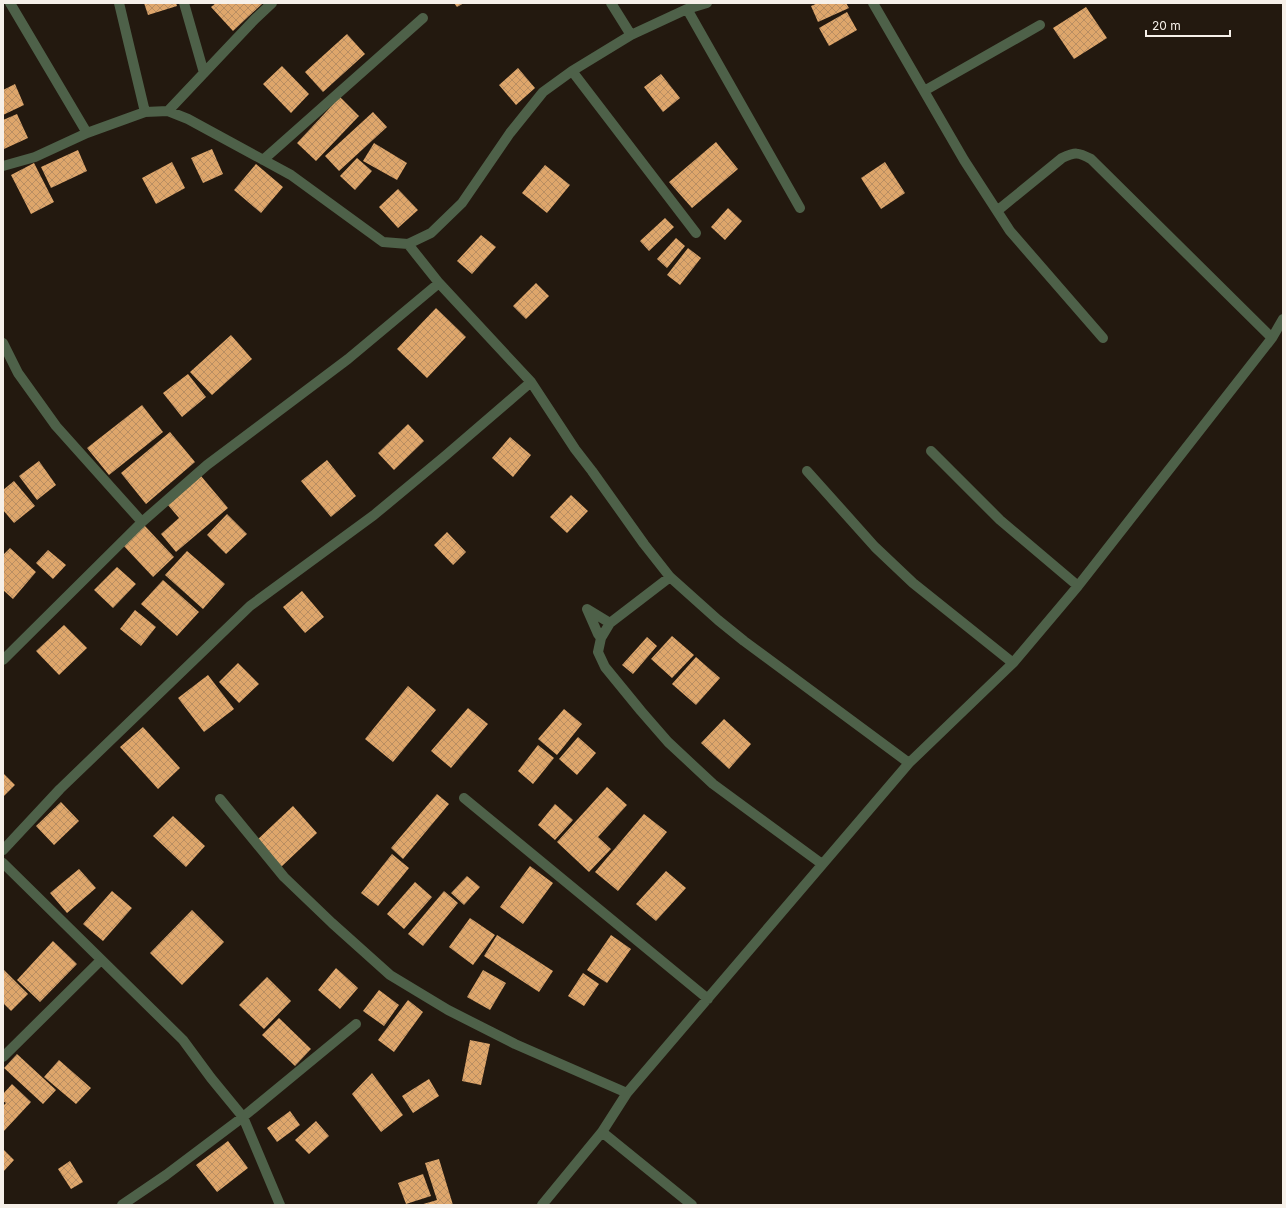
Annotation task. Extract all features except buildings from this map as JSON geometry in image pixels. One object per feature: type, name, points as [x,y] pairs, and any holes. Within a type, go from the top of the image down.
[{"type":"street","points":[[10,3],[87,133]]},
{"type":"street","points":[[119,3],[145,112]]},
{"type":"street","points":[[184,3],[204,73]]},
{"type":"street","points":[[168,111],[272,3]]},
{"type":"street","points":[[611,3],[632,35]]},
{"type":"street","points":[[3,166],[35,157],[87,133],[145,112],[168,111],[188,119],[291,175],[384,242],[408,244],[431,233],[462,203],[510,133],[543,92],[572,72],[632,35],[687,9],[707,3]]},
{"type":"street","points":[[873,3],[964,160],[1010,231],[1103,338]]},
{"type":"street","points":[[687,9],[800,208]]},
{"type":"street","points":[[263,160],[423,18]]},
{"type":"street","points":[[924,91],[1040,25]]},
{"type":"street","points":[[572,72],[696,233]]},
{"type":"street","points":[[997,210],[1062,158],[1073,153],[1081,154],[1091,159],[1272,338]]},
{"type":"street","points":[[408,244],[439,283],[531,382],[575,449],[644,544],[670,577],[744,641],[909,763]]},
{"type":"street","points":[[3,660],[142,522],[207,465],[348,359],[439,283]]},
{"type":"street","points":[[542,1205],[602,1132],[627,1093],[909,763],[1013,663],[1078,586],[1272,338],[1283,319]]},
{"type":"street","points":[[3,343],[18,373],[56,426],[142,522]]},
{"type":"street","points":[[3,850],[60,789],[250,606],[374,515],[531,382]]},
{"type":"street","points":[[931,451],[1000,520],[1078,586]]},
{"type":"street","points":[[807,471],[875,547],[913,583],[1013,663]]},
{"type":"street","points":[[670,577],[610,623],[601,638],[598,652],[606,667],[668,742],[713,784],[822,864]]},
{"type":"street","points":[[601,638],[587,609],[610,623]]},
{"type":"street","points":[[464,798],[708,999]]},
{"type":"street","points":[[220,799],[284,877],[390,975],[448,1010],[516,1044],[627,1093]]},
{"type":"street","points":[[3,863],[184,1040],[211,1078],[243,1117],[280,1205]]},
{"type":"street","points":[[3,1057],[102,960]]},
{"type":"street","points":[[122,1205],[166,1175],[243,1117],[356,1024]]},
{"type":"street","points":[[602,1132],[692,1205]]}]
